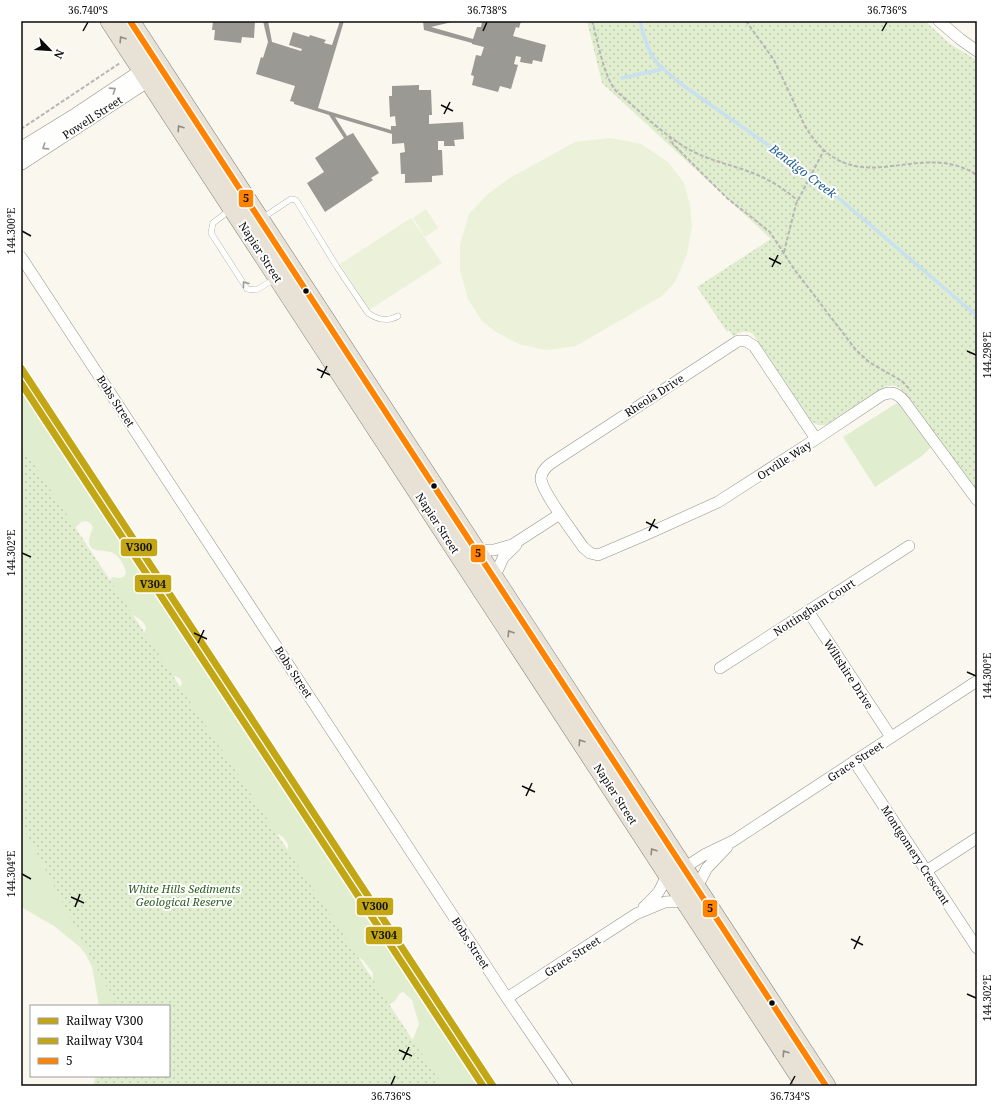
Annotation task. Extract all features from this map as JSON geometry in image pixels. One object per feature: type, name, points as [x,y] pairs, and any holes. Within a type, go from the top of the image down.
[{"type":"highway","name":"Napier Street","points":[[110,21],[152,70],[258,223],[436,490],[494,578],[675,870]]},
{"type":"highway","name":"Napier Street","points":[[130,21],[152,70],[232,208],[281,276],[292,300],[469,570],[691,894],[729,968],[806,1086]]},
{"type":"highway","points":[[436,490],[456,534],[474,561],[473,566],[469,570]]},
{"type":"highway","points":[[675,870],[682,875],[683,882],[704,916],[729,968]]},
{"type":"highway","name":"Napier Street","points":[[691,894],[723,927],[826,1086]]},
{"type":"highway","points":[[723,927],[749,981],[767,1009],[767,1013],[762,1018]]},
{"type":"street","points":[[939,21],[977,51]]},
{"type":"street","name":"Powell Street","points":[[21,149],[152,70]]},
{"type":"street","name":"Powell Street","points":[[21,163],[152,70]]},
{"type":"street","name":"Bobs Street","points":[[21,257],[567,1086]]},
{"type":"street","name":"Rheola Drive","points":[[560,514],[541,481],[542,472],[546,468],[563,455],[738,341],[746,341],[754,346],[816,439]]},
{"type":"street","name":"Orville Way","points":[[560,514],[587,551],[594,554],[603,553],[718,502],[882,395],[889,392],[900,396],[977,500]]},
{"type":"street","points":[[475,550],[494,550],[512,545],[560,514]]},
{"type":"street","points":[[494,578],[504,558],[522,539]]},
{"type":"street","name":"Nottingham Court","points":[[720,668],[909,546]]},
{"type":"street","name":"Wiltshire Drive","points":[[808,611],[891,737]]},
{"type":"street","name":"Grace Street","points":[[508,998],[636,914],[659,893],[675,870],[733,841],[977,681]]},
{"type":"street","name":"Montgomery Crescent","points":[[854,761],[977,948]]},
{"type":"street","points":[[926,871],[977,838]]},
{"type":"street","name":"Grace Street","points":[[636,914],[665,902],[691,894],[707,868],[733,841]]},
{"type":"lane","points":[[258,223],[291,199],[296,200],[368,313],[382,320],[398,316]]},
{"type":"lane","points":[[232,208],[213,223],[211,233],[247,289],[256,290],[281,276]]},
{"type":"path","points":[[592,21],[606,74],[611,86],[616,91],[677,142],[695,153],[761,177],[779,186],[798,201]]},
{"type":"path","points":[[746,21],[774,60],[805,126],[815,141],[824,150],[838,160],[853,166],[875,168],[924,162],[943,163],[965,169],[977,175]]},
{"type":"path","points":[[21,129],[120,63]]},
{"type":"path","points":[[670,136],[673,144],[727,198],[770,232],[794,269],[856,350],[869,362],[902,382],[914,395]]},
{"type":"path","points":[[784,252],[794,209],[824,150]]},
{"type":"green space","points":[[587,21],[925,21],[950,44],[977,60],[977,493],[900,388],[897,386],[887,386],[826,425],[817,425],[810,419],[753,334],[743,332],[733,336],[729,330],[727,332],[697,287],[771,239],[602,83]]},
{"type":"green space","points":[[611,138],[641,144],[668,162],[684,183],[690,205],[692,226],[687,254],[675,282],[662,296],[576,346],[546,350],[519,344],[496,332],[482,321],[468,299],[460,270],[460,245],[469,214],[487,195],[508,179],[575,142]]},
{"type":"green space","points":[[426,209],[438,228],[425,237],[413,218]]},
{"type":"green space","points":[[411,218],[442,263],[369,310],[340,264]]},
{"type":"green space","points":[[21,389],[479,1086],[410,1086],[407,1054],[419,1024],[412,1000],[403,992],[399,994],[395,1001],[384,1008],[372,996],[373,973],[364,961],[349,950],[287,855],[288,844],[283,837],[271,830],[134,1005],[99,1005],[92,967],[80,947],[54,926],[21,907],[21,615],[178,691],[181,685],[181,680],[177,677],[170,676],[142,636],[146,629],[143,623],[126,610],[116,597],[109,583],[112,577],[123,577],[126,574],[125,568],[120,559],[113,553],[95,550],[90,546],[89,540],[93,527],[90,523],[86,521],[81,522],[73,530],[21,548]]},
{"type":"green space","points":[[897,403],[901,406],[931,447],[922,456],[875,487],[843,437]]},
{"type":"green space","name":"White Hills Sediments Geological Reserve","points":[[21,445],[443,1086],[93,1086],[96,1077],[170,1077],[170,1005],[116,1005],[21,823],[21,765],[24,763],[21,758]]},
{"type":"building","points":[[213,21],[255,21],[254,38],[242,37],[241,43],[214,40],[215,30],[212,30]]},
{"type":"building","points":[[263,21],[268,21],[272,42],[301,51],[302,49],[289,45],[293,32],[326,40],[324,43],[332,45],[340,21],[344,21],[318,108],[391,130],[391,126],[396,126],[395,116],[390,117],[389,96],[392,96],[392,86],[419,85],[419,90],[431,90],[432,115],[429,115],[429,124],[463,122],[464,139],[454,140],[455,146],[444,146],[444,141],[438,141],[438,150],[442,150],[443,175],[432,176],[432,182],[405,183],[405,174],[401,174],[400,153],[405,152],[404,143],[392,144],[392,134],[335,117],[347,136],[353,133],[379,173],[371,178],[373,180],[325,212],[307,183],[324,172],[315,158],[344,138],[329,115],[294,104],[294,102],[290,101],[295,86],[256,74],[261,57],[263,58],[268,42]]},
{"type":"building","points":[[423,21],[456,21],[431,27],[473,39],[477,27],[481,27],[482,21],[521,21],[519,28],[516,27],[513,36],[546,45],[542,62],[533,60],[532,64],[520,62],[521,57],[516,56],[514,64],[518,65],[511,89],[500,86],[498,92],[472,85],[474,76],[471,75],[476,55],[481,56],[484,47],[424,30]]},
{"type":"waterway","name":"Bendigo Creek","points":[[640,21],[650,51],[655,60],[667,72],[681,84],[815,178],[977,316]]},
{"type":"waterway","points":[[622,78],[663,69]]},
{"type":"rail line","name":"V300","points":[[21,368],[493,1086]]},
{"type":"rail line","name":"V304","points":[[21,383],[483,1086]]},
{"type":"transit line","name":"5","points":[[130,21],[826,1086]]}]
